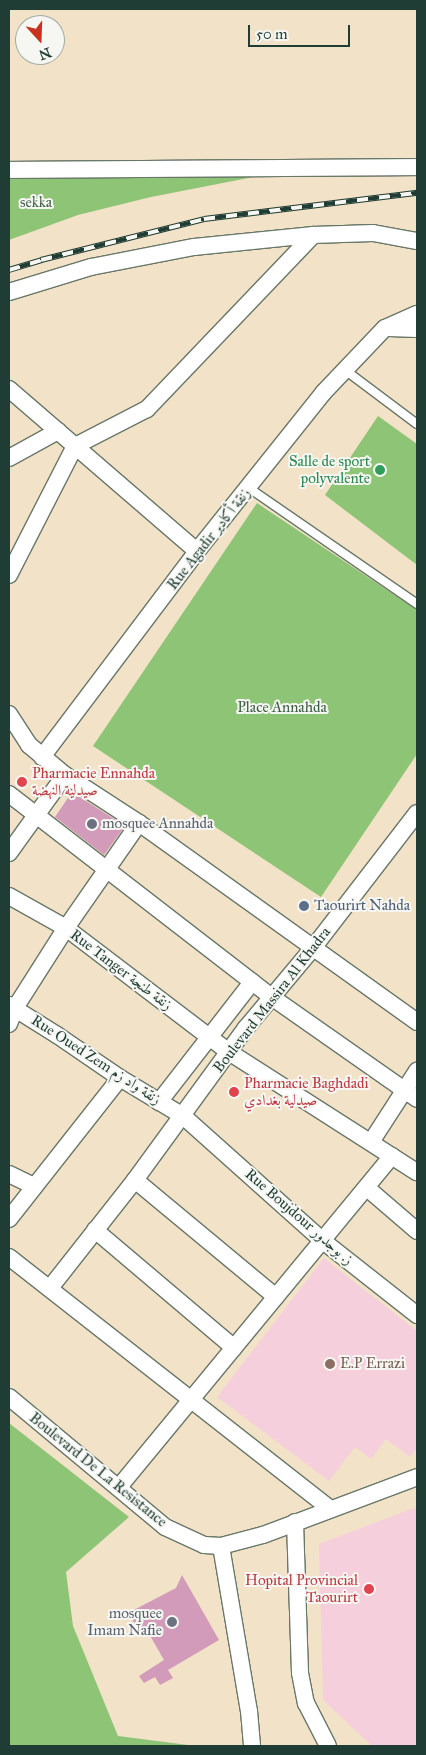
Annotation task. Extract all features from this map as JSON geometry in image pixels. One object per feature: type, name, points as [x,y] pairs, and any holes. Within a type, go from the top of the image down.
[{"type":"street","points":[[9,170],[417,166]]},
{"type":"street","points":[[9,292],[91,267],[194,247],[313,235],[373,233],[417,241]]},
{"type":"street","points":[[9,575],[75,446],[147,409],[313,235]]},
{"type":"street","points":[[385,328],[417,314]]},
{"type":"street","points":[[385,328],[417,329]]},
{"type":"street","name":"Rue Agadir زنقة أكادير","points":[[42,757],[198,551],[323,393],[385,328]]},
{"type":"street","points":[[9,389],[198,551]]},
{"type":"street","points":[[9,458],[58,431]]},
{"type":"street","points":[[9,714],[29,745],[65,775],[139,823],[417,1022]]},
{"type":"street","points":[[9,853],[65,775]]},
{"type":"street","points":[[9,794],[36,813],[272,998],[411,1095]]},
{"type":"street","name":"Boulevard Massira Al Khadra","points":[[50,1288],[184,1116],[246,1028],[313,948],[417,813]]},
{"type":"street","points":[[9,1024],[12,1007],[139,823]]},
{"type":"street","name":"Rue Tanger زنقة طنجة","points":[[9,896],[66,928],[229,1052],[417,1172]]},
{"type":"street","points":[[160,1102],[211,1038],[252,982]]},
{"type":"street","name":"Rue Oued Zem زنقة واد زم","points":[[12,1007],[120,1078],[184,1116]]},
{"type":"street","points":[[372,1142],[411,1095],[417,1071]]},
{"type":"street","points":[[9,1218],[120,1078]]},
{"type":"street","name":"Rue Boujdour ز. بوجدور","points":[[184,1116],[323,1240],[417,1315]]},
{"type":"street","points":[[119,1487],[392,1156]]},
{"type":"street","points":[[9,1174],[34,1186]]},
{"type":"street","points":[[135,1180],[276,1297]]},
{"type":"street","points":[[367,1188],[417,1231]]},
{"type":"street","points":[[95,1230],[234,1348]]},
{"type":"street","points":[[9,1257],[330,1509]]},
{"type":"street","name":"Boulevard De La Resistance","points":[[10,1401],[119,1487],[165,1527],[204,1545],[221,1546],[263,1535],[411,1479]]},
{"type":"street","points":[[411,1479],[417,1466]]},
{"type":"street","points":[[295,1522],[300,1673],[306,1703],[328,1746]]},
{"type":"street","points":[[221,1546],[249,1711],[252,1746]]},
{"type":"lane","points":[[345,370],[417,424]]},
{"type":"lane","points":[[249,488],[417,604]]},
{"type":"shaded area","name":"E.P Errazi","points":[[324,1258],[417,1331],[417,1448],[410,1457],[386,1439],[371,1459],[355,1447],[329,1481],[217,1397]]},
{"type":"shaded area","name":"Hopital Provincial Taourirt","points":[[417,1507],[417,1746],[372,1746],[323,1700],[319,1544]]},
{"type":"green space","name":"sekka","points":[[262,168],[263,175],[151,197],[78,215],[9,240],[9,178]]},
{"type":"green space","name":"Salle de sport polyvalente","points":[[378,416],[417,444],[417,565],[325,495]]},
{"type":"green space","name":"Place Annahda","points":[[257,503],[417,610],[417,754],[321,897],[93,746]]},
{"type":"green space","points":[[9,1423],[129,1517],[66,1572],[73,1626],[118,1736],[196,1746],[9,1746]]},
{"type":"building","name":"mosquee Annahda","points":[[72,792],[125,826],[104,855],[55,817]]},
{"type":"building","name":"mosquee Imam Nafie","points":[[182,1575],[219,1640],[168,1670],[173,1678],[160,1685],[155,1677],[144,1683],[139,1676],[164,1660],[148,1632],[142,1635],[128,1613],[176,1588]]},
{"type":"railway","points":[[9,270],[41,260],[204,219],[417,193]]},
{"type":"place","name":"Salle de sport polyvalente","points":[[380,470]]},
{"type":"place","name":"Pharmacie Ennahda صيدلية النهضة","points":[[22,782]]},
{"type":"place","name":"mosquee Annahda","points":[[92,824]]},
{"type":"place","name":"Taourirt Nahda","points":[[304,906]]},
{"type":"place","name":"Pharmacie Baghdadi صيدلية بغدادي","points":[[234,1092]]},
{"type":"place","name":"E.P Errazi","points":[[330,1364]]},
{"type":"place","name":"Hopital Provincial Taourirt","points":[[369,1589]]},
{"type":"place","name":"mosquee Imam Nafie","points":[[172,1622]]}]
